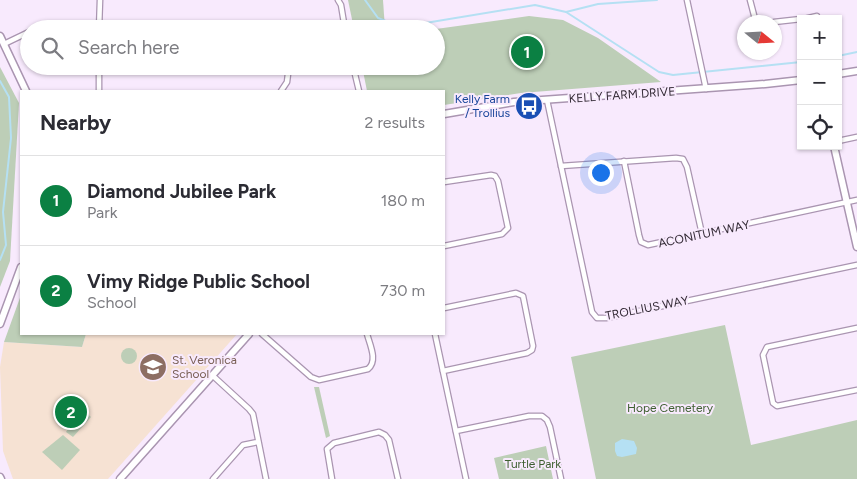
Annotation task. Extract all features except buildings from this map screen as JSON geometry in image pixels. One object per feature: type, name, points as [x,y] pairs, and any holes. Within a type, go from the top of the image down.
[{"type":"street","points":[[99,20],[100,0]]},
{"type":"street","points":[[338,0],[344,20]]},
{"type":"street","points":[[687,0],[706,89]]},
{"type":"street","points":[[750,0],[754,15]]},
{"type":"street","points":[[782,21],[797,20]]},
{"type":"street","points":[[0,36],[26,90]]},
{"type":"street","points":[[4,44],[20,36]]},
{"type":"street","points":[[842,73],[857,70]]},
{"type":"street","points":[[99,75],[99,90]]},
{"type":"street","points":[[282,90],[287,82],[288,75]]},
{"type":"street","points":[[355,75],[359,90]]},
{"type":"street","name":"KELLY FARM DRIVE","points":[[445,114],[514,102],[706,89],[797,80]]},
{"type":"street","name":"TROLLIUS WAY","points":[[547,100],[592,312],[597,318],[606,318],[857,264]]},
{"type":"street","points":[[842,140],[857,137]]},
{"type":"street","points":[[835,150],[857,247]]},
{"type":"street","points":[[561,166],[683,159],[687,167],[702,234]]},
{"type":"street","name":"ACONITUM WAY","points":[[624,161],[641,242],[648,246],[857,200]]},
{"type":"street","points":[[445,182],[491,174],[495,176],[498,181],[508,228],[502,234],[445,246]]},
{"type":"street","points":[[0,324],[20,270]]},
{"type":"street","points":[[443,371],[527,353],[532,350],[533,346],[523,296],[520,294],[516,293],[445,308]]},
{"type":"street","points":[[857,328],[767,347],[763,355],[773,403],[777,406],[857,390]]},
{"type":"street","points":[[120,479],[248,335]]},
{"type":"street","points":[[263,335],[311,377],[319,380],[371,367],[373,360],[367,335]]},
{"type":"street","points":[[435,335],[466,479]]},
{"type":"street","points":[[212,376],[249,408],[252,414],[266,479]]},
{"type":"street","points":[[456,431],[529,416],[542,416],[547,420],[550,427],[560,479]]},
{"type":"street","points":[[332,479],[327,449],[334,443],[379,432],[389,440],[398,479]]},
{"type":"street","points":[[213,479],[243,445],[258,442]]},
{"type":"shaded area","points":[[86,335],[236,335],[108,479],[13,479],[3,451],[0,367],[4,342],[82,347]]},
{"type":"green space","points":[[348,0],[383,0],[384,20],[352,20]]},
{"type":"green space","points":[[529,16],[563,20],[598,38],[661,82],[521,93],[445,105],[445,90],[367,90],[364,75],[445,75],[445,28]]},
{"type":"green space","points":[[0,67],[19,103],[10,261],[0,287]]},
{"type":"green space","points":[[20,298],[20,335],[86,335],[82,347],[4,342]]},
{"type":"green space","name":"Hope Cemetery","points":[[725,325],[751,445],[857,420],[857,479],[596,479],[571,357]]},
{"type":"green space","points":[[129,348],[135,350],[137,356],[135,362],[129,364],[123,362],[121,356],[123,350]]},
{"type":"green space","points":[[314,387],[319,387],[330,436],[326,438]]},
{"type":"green space","points":[[81,408],[91,417],[73,437],[66,432]]},
{"type":"green space","points":[[63,435],[80,450],[62,470],[42,452]]},
{"type":"green space","name":"Turtle Park","points":[[546,446],[553,479],[499,479],[494,458]]},
{"type":"water","points":[[622,439],[634,441],[637,448],[636,454],[622,457],[617,456],[615,443]]},
{"type":"waterway","points":[[365,0],[378,18],[383,20]]},
{"type":"waterway","points":[[566,12],[598,4],[657,0]]},
{"type":"waterway","points":[[444,20],[535,5],[566,12],[659,72],[673,75],[797,62]]},
{"type":"waterway","points":[[842,55],[857,52]]},
{"type":"waterway","points":[[0,81],[9,97],[11,138],[3,212],[6,245],[0,260]]},
{"type":"place","name":"Diamond Jubilee Park","points":[[527,52]]},
{"type":"place","name":"Kelly Farm / Trollius","points":[[529,106]]},
{"type":"place","name":"St. Veronica School","points":[[153,367]]},
{"type":"place","name":"Vimy Ridge Public School","points":[[71,412]]}]
